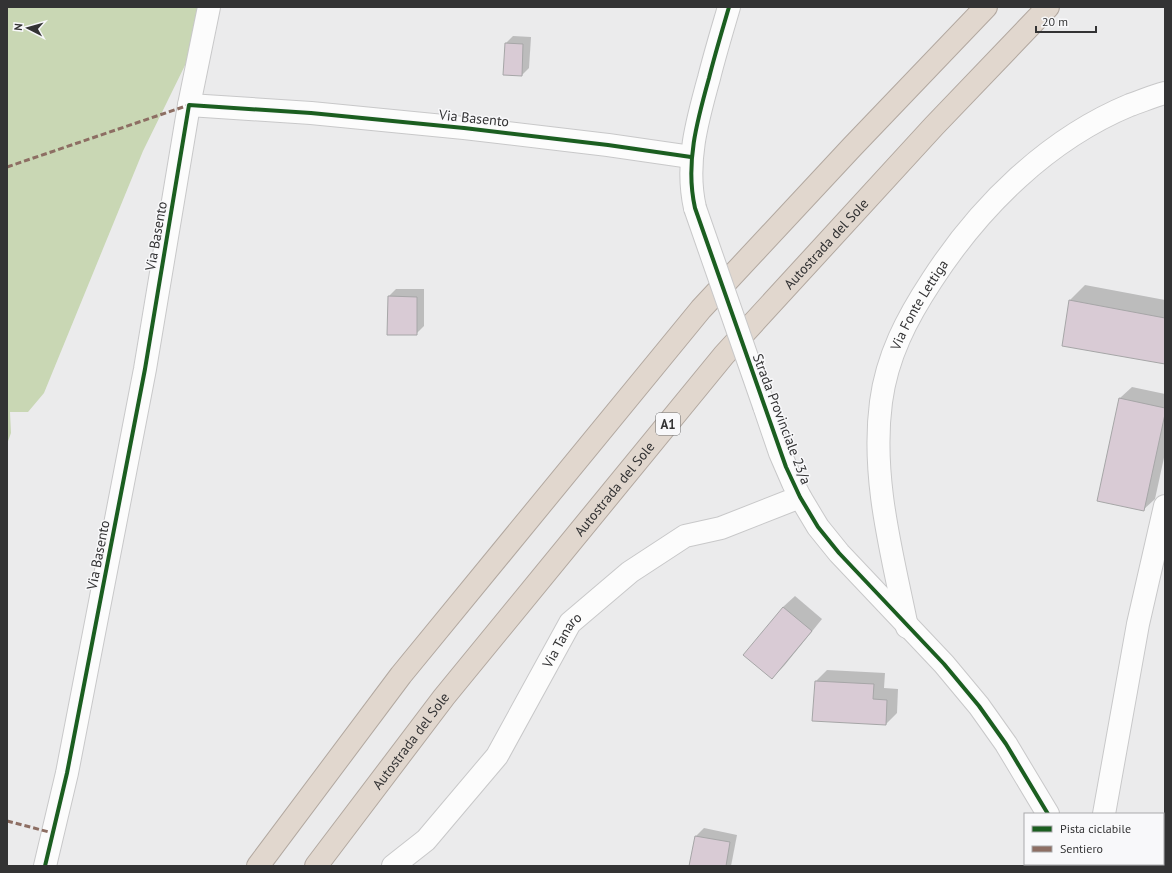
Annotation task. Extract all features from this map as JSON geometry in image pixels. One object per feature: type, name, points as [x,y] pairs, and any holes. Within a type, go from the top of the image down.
[{"type":"highway","points":[[258,866],[401,675],[701,309],[852,147],[986,7]]},
{"type":"highway","name":"Autostrada del Sole","points":[[316,866],[444,697],[724,355],[944,115],[1048,7]]},
{"type":"street","points":[[189,105],[209,7]]},
{"type":"street","name":"Strada Provinciale 23/a","points":[[729,7],[697,120],[691,157],[690,183],[695,208],[786,467],[800,497],[818,527],[828,540],[908,627],[944,664],[979,706],[1006,744],[1047,813]]},
{"type":"street","name":"Via Fonte Lettiga","points":[[908,627],[885,520],[878,447],[879,419],[885,380],[894,348],[903,329],[922,295],[954,247],[991,204],[1018,178],[1056,148],[1097,122],[1117,111],[1165,93]]},
{"type":"street","name":"Via Basento","points":[[45,866],[67,773],[144,369],[189,105],[311,113],[456,127],[608,145],[691,157]]},
{"type":"street","name":"Via Tanaro","points":[[393,866],[426,840],[496,756],[570,623],[630,572],[685,536],[721,528],[800,497]]},
{"type":"street","points":[[1104,813],[1138,624],[1165,506]]},
{"type":"green space","points":[[7,7],[198,7],[192,51],[143,151],[44,393],[28,412],[10,412],[11,433],[7,444]]},
{"type":"building","points":[[505,43],[523,44],[522,76],[503,75]]},
{"type":"building","points":[[388,296],[417,297],[417,335],[387,335]]},
{"type":"building","points":[[1069,300],[1165,318],[1165,364],[1062,346]]},
{"type":"building","points":[[1119,398],[1165,408],[1144,511],[1097,501]]},
{"type":"building","points":[[783,607],[812,631],[772,679],[743,655]]},
{"type":"building","points":[[815,681],[874,684],[873,699],[887,700],[886,725],[812,721]]},
{"type":"building","points":[[695,836],[730,842],[726,866],[689,866]]},
{"type":"marked path","points":[[7,167],[189,105]]},
{"type":"marked path","points":[[7,821],[53,833]]},
{"type":"cycle path","points":[[729,7],[700,110],[692,159],[692,192],[695,208],[786,467],[800,497],[818,527],[839,553],[944,664],[979,706],[1006,744],[1047,813]]},
{"type":"cycle path","points":[[45,866],[67,773],[145,369],[189,105],[311,113],[464,128],[608,145],[691,157]]}]
